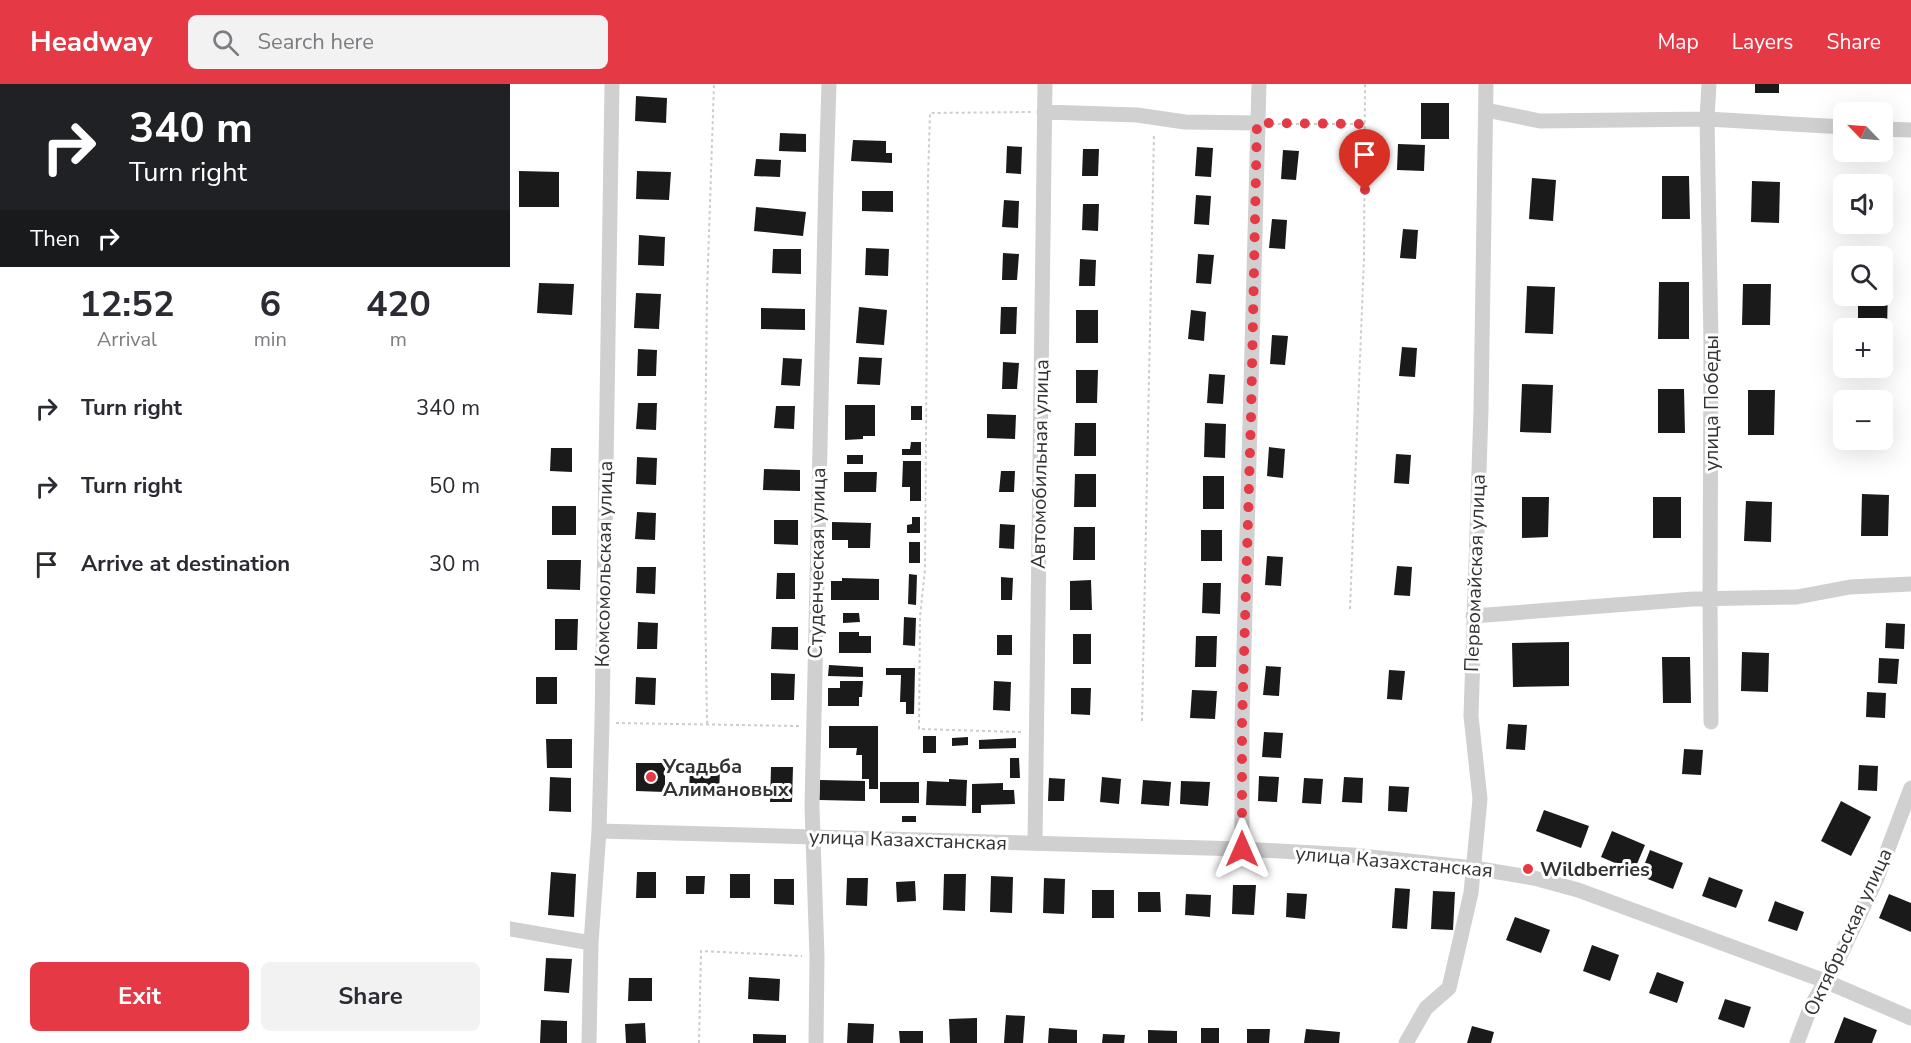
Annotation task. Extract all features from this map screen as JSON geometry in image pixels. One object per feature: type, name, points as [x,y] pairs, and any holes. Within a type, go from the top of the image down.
[{"type":"street","name":"Комсомольская улица","points":[[589,1043],[591,943],[599,831],[602,722],[612,84]]},
{"type":"street","name":"Студенческая улица","points":[[816,1043],[814,726],[829,84]]},
{"type":"street","name":"Автомобильная улица","points":[[1035,843],[1045,84]]},
{"type":"street","points":[[1242,849],[1242,724],[1259,84]]},
{"type":"street","name":"Первомайская улица","points":[[1406,1043],[1426,1008],[1449,987],[1471,893],[1480,799],[1471,716],[1481,410],[1486,84]]},
{"type":"street","name":"улица Победы","points":[[1709,84],[1707,119],[1711,344],[1712,722]]},
{"type":"street","points":[[1486,110],[1540,121],[1707,119],[1833,126]]},
{"type":"street","points":[[1044,112],[1155,118],[1185,122],[1257,123]]},
{"type":"street","points":[[1893,129],[1911,130]]},
{"type":"street","points":[[1473,616],[1710,599],[1797,597],[1850,587],[1911,584]]},
{"type":"street","name":"Октябрьская улица","points":[[1797,1043],[1811,1006],[1837,962],[1877,878],[1911,791]]},
{"type":"street","name":"улица Казахстанская","points":[[599,831],[1242,849],[1352,855],[1474,868],[1534,878],[1578,890],[1826,981],[1911,1018]]},
{"type":"street","points":[[510,929],[591,943]]},
{"type":"path","points":[[707,724],[704,535],[706,316],[714,84]]},
{"type":"path","points":[[1350,609],[1364,258],[1365,84]]},
{"type":"path","points":[[1036,732],[919,729],[920,628],[925,570],[930,113],[1044,112]]},
{"type":"path","points":[[1142,721],[1155,118]]},
{"type":"path","points":[[1257,123],[1365,124]]},
{"type":"path","points":[[602,722],[814,726]]},
{"type":"path","points":[[699,1043],[701,951],[817,957]]},
{"type":"building","points":[[1755,84],[1779,84],[1779,93],[1755,93]]},
{"type":"building","points":[[636,96],[667,98],[666,123],[635,121]]},
{"type":"building","points":[[1421,103],[1449,103],[1449,139],[1421,139]]},
{"type":"building","points":[[780,133],[806,134],[806,152],[779,151]]},
{"type":"building","points":[[853,140],[886,141],[886,153],[892,153],[892,163],[851,161]]},
{"type":"building","points":[[1398,144],[1425,145],[1424,171],[1397,170]]},
{"type":"building","points":[[1007,146],[1022,147],[1021,174],[1006,173]]},
{"type":"building","points":[[1197,147],[1213,148],[1211,177],[1195,176]]},
{"type":"building","points":[[1083,149],[1099,149],[1098,176],[1082,176]]},
{"type":"building","points":[[1283,150],[1299,151],[1296,180],[1281,179]]},
{"type":"building","points":[[756,159],[781,160],[780,177],[754,176]]},
{"type":"building","points":[[519,171],[559,172],[559,207],[519,207]]},
{"type":"building","points":[[637,171],[671,172],[669,200],[636,199]]},
{"type":"building","points":[[1662,176],[1689,176],[1690,219],[1662,219]]},
{"type":"building","points":[[1532,178],[1556,180],[1553,221],[1529,219]]},
{"type":"building","points":[[1752,181],[1780,182],[1779,223],[1751,222]]},
{"type":"building","points":[[862,191],[893,191],[893,212],[862,211]]},
{"type":"building","points":[[1196,195],[1211,196],[1209,225],[1194,224]]},
{"type":"building","points":[[1004,200],[1019,201],[1018,228],[1002,227]]},
{"type":"building","points":[[1083,204],[1099,204],[1098,231],[1082,230]]},
{"type":"building","points":[[756,207],[806,212],[803,236],[754,231]]},
{"type":"building","points":[[1272,219],[1287,220],[1285,249],[1269,248]]},
{"type":"building","points":[[1403,229],[1418,230],[1416,259],[1400,258]]},
{"type":"building","points":[[639,235],[665,237],[664,266],[638,265]]},
{"type":"building","points":[[866,248],[889,249],[888,276],[865,275]]},
{"type":"building","points":[[773,249],[801,249],[801,274],[772,273]]},
{"type":"building","points":[[1003,253],[1019,254],[1017,280],[1002,280]]},
{"type":"building","points":[[1198,254],[1214,255],[1211,284],[1196,283]]},
{"type":"building","points":[[1080,259],[1096,260],[1095,286],[1079,286]]},
{"type":"building","points":[[1659,282],[1689,282],[1689,339],[1658,339]]},
{"type":"building","points":[[539,283],[574,284],[572,315],[537,313]]},
{"type":"building","points":[[1743,284],[1771,284],[1770,325],[1742,325]]},
{"type":"building","points":[[1527,286],[1555,287],[1553,334],[1525,333]]},
{"type":"building","points":[[636,293],[661,294],[659,329],[634,328]]},
{"type":"building","points":[[1858,306],[1888,306],[1887,318],[1858,318]]},
{"type":"building","points":[[859,307],[887,310],[884,345],[856,343]]},
{"type":"building","points":[[1001,307],[1017,307],[1016,334],[1000,334]]},
{"type":"building","points":[[761,308],[805,309],[805,330],[761,329]]},
{"type":"building","points":[[1076,310],[1098,310],[1098,343],[1076,343]]},
{"type":"building","points":[[1191,310],[1206,312],[1204,341],[1188,339]]},
{"type":"building","points":[[1272,335],[1288,336],[1285,365],[1270,364]]},
{"type":"building","points":[[1402,347],[1417,348],[1415,377],[1399,376]]},
{"type":"building","points":[[638,349],[657,350],[656,376],[637,376]]},
{"type":"building","points":[[859,357],[882,358],[880,385],[857,384]]},
{"type":"building","points":[[783,358],[802,359],[800,386],[781,385]]},
{"type":"building","points":[[1003,362],[1019,363],[1017,389],[1002,389]]},
{"type":"building","points":[[1076,370],[1098,370],[1097,403],[1076,403]]},
{"type":"building","points":[[1209,374],[1225,375],[1223,404],[1207,403]]},
{"type":"building","points":[[1522,384],[1553,385],[1551,433],[1520,432]]},
{"type":"building","points":[[1658,389],[1684,389],[1685,433],[1658,433]]},
{"type":"building","points":[[1748,390],[1775,390],[1774,435],[1748,435]]},
{"type":"building","points":[[638,403],[657,403],[656,430],[636,429]]},
{"type":"building","points":[[845,405],[875,405],[875,436],[845,440]]},
{"type":"building","points":[[776,406],[795,406],[794,429],[774,428]]},
{"type":"building","points":[[911,406],[922,406],[922,420],[911,420]]},
{"type":"building","points":[[987,414],[1016,415],[1015,439],[987,438]]},
{"type":"building","points":[[1075,423],[1096,423],[1096,456],[1074,456]]},
{"type":"building","points":[[1205,423],[1226,424],[1225,458],[1204,457]]},
{"type":"building","points":[[911,442],[921,442],[921,455],[902,455],[902,449],[910,449]]},
{"type":"building","points":[[1269,447],[1285,449],[1283,478],[1267,476]]},
{"type":"building","points":[[551,448],[572,448],[572,472],[550,471]]},
{"type":"building","points":[[1396,454],[1411,455],[1409,484],[1394,483]]},
{"type":"building","points":[[847,455],[863,455],[863,464],[847,464]]},
{"type":"building","points":[[637,457],[657,458],[656,485],[636,484]]},
{"type":"building","points":[[903,461],[921,461],[921,501],[910,501],[910,487],[902,487]]},
{"type":"building","points":[[764,469],[800,470],[800,491],[763,490]]},
{"type":"building","points":[[1001,471],[1015,471],[1014,492],[999,492]]},
{"type":"building","points":[[844,472],[877,472],[876,492],[844,492]]},
{"type":"building","points":[[1075,474],[1096,474],[1096,507],[1074,507]]},
{"type":"building","points":[[1203,476],[1224,476],[1224,509],[1203,509]]},
{"type":"building","points":[[1862,494],[1889,495],[1888,536],[1861,536]]},
{"type":"building","points":[[1522,497],[1549,497],[1548,537],[1522,538]]},
{"type":"building","points":[[1653,497],[1681,497],[1681,538],[1653,538]]},
{"type":"building","points":[[1746,501],[1772,502],[1771,542],[1744,541]]},
{"type":"building","points":[[552,506],[576,506],[576,535],[552,535]]},
{"type":"building","points":[[637,512],[656,513],[655,540],[635,539]]},
{"type":"building","points":[[912,517],[920,517],[920,533],[907,533],[907,525],[912,524]]},
{"type":"building","points":[[774,520],[798,520],[798,545],[774,544]]},
{"type":"building","points":[[832,522],[871,523],[870,548],[848,548],[848,540],[832,540]]},
{"type":"building","points":[[1000,524],[1015,525],[1014,549],[999,548]]},
{"type":"building","points":[[1074,527],[1095,527],[1095,560],[1073,560]]},
{"type":"building","points":[[1201,530],[1222,530],[1222,561],[1201,561]]},
{"type":"building","points":[[909,542],[920,542],[920,563],[909,563]]},
{"type":"building","points":[[1267,556],[1283,557],[1281,586],[1265,585]]},
{"type":"building","points":[[547,560],[581,560],[580,590],[547,589]]},
{"type":"building","points":[[1397,566],[1412,567],[1410,596],[1394,595]]},
{"type":"building","points":[[637,567],[656,567],[655,594],[636,593]]},
{"type":"building","points":[[777,573],[795,573],[795,599],[776,599]]},
{"type":"building","points":[[909,574],[917,575],[916,605],[908,604]]},
{"type":"building","points":[[1001,577],[1013,578],[1012,600],[1001,600]]},
{"type":"building","points":[[842,578],[879,579],[879,600],[831,600],[831,581],[842,581]]},
{"type":"building","points":[[1091,580],[1092,610],[1070,610],[1070,581]]},
{"type":"building","points":[[1203,583],[1221,583],[1220,614],[1202,613]]},
{"type":"building","points":[[843,613],[859,613],[860,622],[843,623]]},
{"type":"building","points":[[904,617],[916,618],[915,646],[903,645]]},
{"type":"building","points":[[555,619],[578,619],[577,650],[555,650]]},
{"type":"building","points":[[638,622],[658,623],[657,649],[637,649]]},
{"type":"building","points":[[1886,623],[1905,624],[1904,649],[1885,648]]},
{"type":"building","points":[[772,627],[798,627],[798,650],[771,649]]},
{"type":"building","points":[[839,632],[859,632],[859,636],[871,636],[871,653],[839,653]]},
{"type":"building","points":[[1073,634],[1091,634],[1091,664],[1073,664]]},
{"type":"building","points":[[997,635],[1012,635],[1012,655],[997,655]]},
{"type":"building","points":[[1196,636],[1217,636],[1216,667],[1195,667]]},
{"type":"building","points":[[1569,642],[1569,686],[1513,687],[1512,643]]},
{"type":"building","points":[[1742,652],[1769,653],[1768,692],[1741,691]]},
{"type":"building","points":[[1662,657],[1690,657],[1691,703],[1663,703]]},
{"type":"building","points":[[1879,658],[1899,659],[1897,684],[1878,683]]},
{"type":"building","points":[[829,665],[863,667],[863,677],[828,676]]},
{"type":"building","points":[[1266,666],[1281,667],[1279,696],[1263,695]]},
{"type":"building","points":[[886,668],[915,668],[914,714],[906,714],[906,702],[900,702],[901,675],[886,675]]},
{"type":"building","points":[[1389,670],[1405,671],[1402,700],[1387,699]]},
{"type":"building","points":[[771,673],[795,674],[794,700],[771,700]]},
{"type":"building","points":[[536,677],[557,677],[557,704],[536,704]]},
{"type":"building","points":[[636,677],[656,678],[655,705],[635,704]]},
{"type":"building","points":[[840,681],[863,681],[859,706],[828,706],[828,688],[840,688]]},
{"type":"building","points":[[994,681],[1011,682],[1010,711],[993,710]]},
{"type":"building","points":[[1071,688],[1091,688],[1090,715],[1071,714]]},
{"type":"building","points":[[1192,690],[1217,691],[1215,719],[1190,718]]},
{"type":"building","points":[[1867,692],[1886,693],[1885,718],[1866,717]]},
{"type":"building","points":[[1508,724],[1527,725],[1525,750],[1506,749]]},
{"type":"building","points":[[829,726],[878,726],[878,789],[869,789],[869,779],[862,779],[862,755],[856,755],[857,748],[829,748]]},
{"type":"building","points":[[1264,732],[1283,733],[1281,758],[1262,757]]},
{"type":"building","points":[[923,736],[936,736],[936,753],[923,753]]},
{"type":"building","points":[[968,737],[968,745],[952,746],[952,738]]},
{"type":"building","points":[[1016,738],[1016,748],[979,749],[979,740]]},
{"type":"building","points":[[546,739],[572,739],[572,768],[547,768]]},
{"type":"building","points":[[1684,749],[1703,750],[1701,775],[1682,774]]},
{"type":"building","points":[[1010,758],[1019,758],[1020,778],[1010,778]]},
{"type":"building","name":"Усадьба Алимановых","points":[[636,763],[665,763],[665,792],[636,791]]},
{"type":"building","points":[[1859,765],[1878,766],[1877,791],[1858,790]]},
{"type":"building","points":[[690,767],[720,767],[719,797],[689,796]]},
{"type":"building","points":[[771,767],[793,767],[792,802],[770,802]]},
{"type":"building","points":[[1259,776],[1279,777],[1277,802],[1258,801]]},
{"type":"building","points":[[550,777],[571,778],[571,812],[549,811]]},
{"type":"building","points":[[1102,777],[1121,779],[1119,804],[1100,802]]},
{"type":"building","points":[[1344,777],[1363,778],[1362,803],[1342,802]]},
{"type":"building","points":[[1049,778],[1065,779],[1064,801],[1048,801]]},
{"type":"building","points":[[1304,778],[1323,779],[1321,804],[1302,803]]},
{"type":"building","points":[[949,779],[967,780],[966,806],[926,805],[927,781],[949,782]]},
{"type":"building","points":[[820,780],[865,781],[865,801],[819,800]]},
{"type":"building","points":[[1143,780],[1171,782],[1169,806],[1141,804]]},
{"type":"building","points":[[1181,781],[1210,782],[1208,806],[1180,804]]},
{"type":"building","points":[[880,782],[919,782],[919,803],[880,803]]},
{"type":"building","points":[[1003,783],[1003,790],[1014,790],[1015,804],[981,805],[981,813],[972,813],[972,784]]},
{"type":"building","points":[[1389,786],[1409,787],[1407,812],[1388,811]]},
{"type":"building","points":[[1841,801],[1871,817],[1851,856],[1821,841]]},
{"type":"building","points":[[1544,810],[1589,826],[1581,848],[1536,831]]},
{"type":"building","points":[[902,816],[916,816],[916,822],[902,822]]},
{"type":"building","points":[[1612,831],[1645,845],[1634,871],[1601,857]]},
{"type":"building","points":[[1650,850],[1683,863],[1673,889],[1640,876]]},
{"type":"building","points":[[551,872],[576,874],[574,917],[548,915]]},
{"type":"building","points":[[637,872],[656,872],[656,898],[636,898]]},
{"type":"building","points":[[730,874],[750,874],[750,898],[730,898]]},
{"type":"building","points":[[944,874],[966,874],[965,911],[943,910]]},
{"type":"building","points":[[686,876],[705,876],[704,894],[686,894]]},
{"type":"building","points":[[991,876],[1013,877],[1012,913],[990,912]]},
{"type":"building","points":[[1709,877],[1743,890],[1736,908],[1702,896]]},
{"type":"building","points":[[847,878],[868,878],[867,906],[846,905]]},
{"type":"building","points":[[1044,878],[1065,879],[1064,914],[1043,913]]},
{"type":"building","points":[[774,879],[794,879],[794,905],[774,904]]},
{"type":"building","points":[[915,881],[916,901],[897,902],[896,882]]},
{"type":"building","points":[[1233,885],[1256,885],[1254,915],[1232,914]]},
{"type":"building","points":[[1395,888],[1410,889],[1407,929],[1392,928]]},
{"type":"building","points":[[1092,890],[1114,890],[1114,918],[1092,918]]},
{"type":"building","points":[[1433,891],[1455,892],[1453,930],[1431,929]]},
{"type":"building","points":[[1138,892],[1160,892],[1161,912],[1138,912]]},
{"type":"building","points":[[1287,893],[1307,894],[1305,919],[1286,917]]},
{"type":"building","points":[[1186,894],[1211,895],[1210,917],[1185,915]]},
{"type":"building","points":[[1889,894],[1911,903],[1911,932],[1879,918]]},
{"type":"building","points":[[1775,901],[1804,912],[1797,931],[1768,921]]},
{"type":"building","points":[[1515,917],[1550,930],[1541,953],[1506,940]]},
{"type":"building","points":[[1592,945],[1619,955],[1610,981],[1583,971]]},
{"type":"building","points":[[546,958],[572,959],[569,993],[544,991]]},
{"type":"building","points":[[1657,972],[1684,982],[1677,1003],[1649,993]]},
{"type":"building","points":[[749,977],[780,979],[779,1001],[748,999]]},
{"type":"building","points":[[629,978],[652,978],[652,1001],[628,1001]]},
{"type":"building","points":[[1725,999],[1751,1007],[1744,1028],[1718,1019]]},
{"type":"building","points":[[1006,1015],[1025,1016],[1023,1043],[1004,1043]]},
{"type":"building","points":[[1844,1017],[1877,1030],[1872,1043],[1834,1043]]},
{"type":"building","points":[[977,1018],[977,1043],[950,1043],[949,1019]]},
{"type":"building","points":[[541,1020],[567,1021],[567,1043],[540,1043]]},
{"type":"building","points":[[645,1023],[646,1043],[626,1043],[625,1024]]},
{"type":"building","points":[[848,1023],[874,1024],[873,1043],[847,1043]]},
{"type":"building","points":[[1472,1026],[1494,1032],[1491,1043],[1467,1043]]},
{"type":"building","points":[[1049,1028],[1077,1030],[1077,1043],[1048,1043]]},
{"type":"building","points":[[1201,1028],[1219,1028],[1219,1043],[1201,1043]]},
{"type":"building","points":[[1247,1029],[1270,1029],[1269,1043],[1247,1043]]},
{"type":"building","points":[[1306,1029],[1340,1032],[1339,1043],[1304,1043]]},
{"type":"building","points":[[1148,1030],[1177,1031],[1177,1043],[1148,1043]]},
{"type":"building","points":[[899,1031],[923,1031],[923,1043],[900,1043]]},
{"type":"building","points":[[753,1034],[786,1035],[786,1043],[753,1043]]},
{"type":"building","points":[[1103,1034],[1125,1035],[1124,1043],[1102,1043]]},
{"type":"place","name":"Усадьба Алимановых","points":[[651,777]]},
{"type":"place","name":"Wildberries","points":[[1528,869]]},
{"type":"route","points":[[1242,849],[1242,724],[1257,123],[1365,124],[1365,191]]}]
